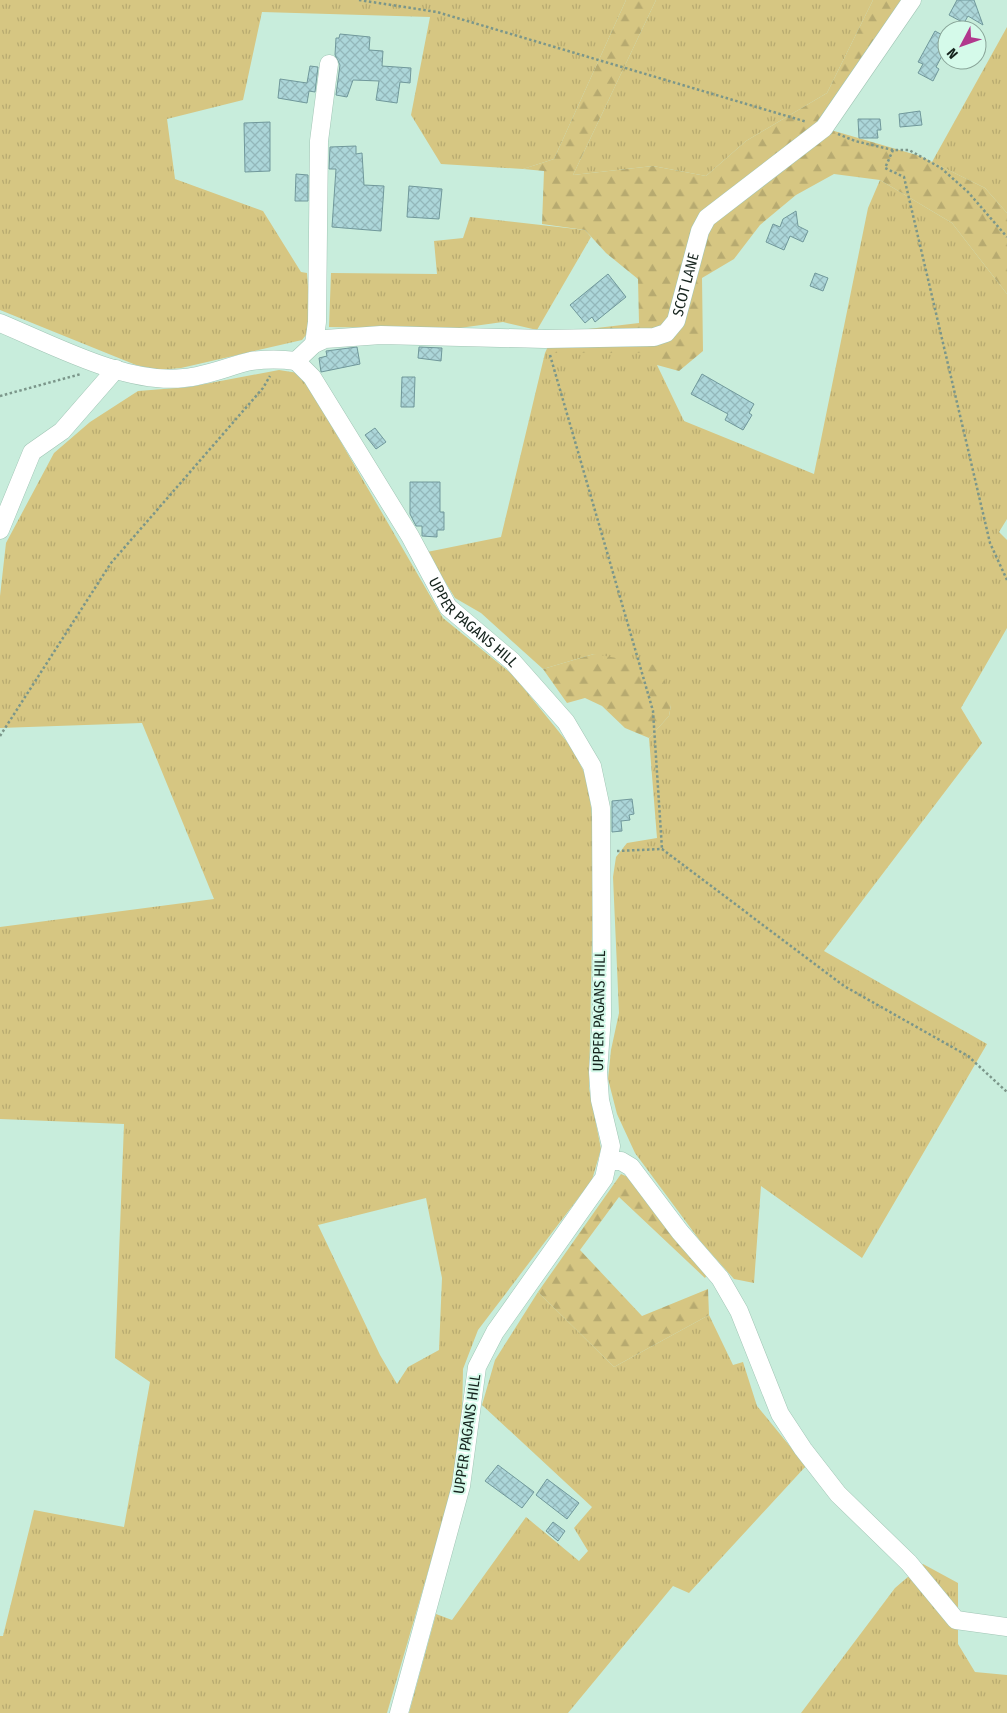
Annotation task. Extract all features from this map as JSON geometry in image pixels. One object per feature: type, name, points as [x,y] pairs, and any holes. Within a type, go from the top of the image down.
[{"type":"street","name":"SCOT LANE","points":[[314,344],[325,340],[381,335],[545,339],[654,337],[666,333],[676,321],[700,231],[707,218],[824,128],[912,0]]},
{"type":"street","points":[[0,323],[116,369],[146,378],[185,378],[252,361],[278,359],[296,361],[314,344],[317,322],[319,140],[329,64]]},
{"type":"street","name":"UPPER PAGANS HILL","points":[[296,361],[312,376],[410,536],[448,607],[512,661],[566,722],[592,766],[601,808],[603,844],[600,905],[602,1016],[598,1072],[600,1100],[611,1146],[608,1161],[604,1178],[495,1332],[477,1367],[461,1486],[399,1713]]},
{"type":"street","points":[[0,530],[32,452],[62,431],[116,369]]},
{"type":"street","points":[[608,1161],[621,1161],[630,1167],[680,1232],[720,1278],[739,1311],[780,1414],[838,1494],[909,1563],[956,1620],[1007,1627]]},
{"type":"path","points":[[359,0],[437,12],[824,128],[855,141],[892,150],[909,150],[941,168],[968,192],[1007,237]]},
{"type":"path","points":[[892,150],[885,168],[904,177],[990,543],[1007,580]]},
{"type":"path","points":[[545,339],[653,712],[662,849]]},
{"type":"path","points":[[0,736],[111,563],[263,388],[278,359]]},
{"type":"path","points":[[0,396],[84,373]]},
{"type":"path","points":[[603,844],[620,852],[662,849],[844,986],[968,1056],[1007,1092]]},
{"type":"green space","points":[[0,0],[626,0],[554,159],[523,169],[441,164],[411,115],[430,17],[262,12],[243,100],[167,119],[175,179],[263,211],[301,272],[307,273],[311,329],[302,340],[181,368],[158,370],[136,365],[0,310]]},
{"type":"green space","points":[[626,0],[656,0],[573,175],[653,166],[706,176],[746,141],[827,93],[873,0],[912,0],[824,128],[920,156],[985,188],[1007,213],[1007,294],[952,223],[880,180],[834,174],[796,195],[760,225],[734,259],[702,278],[703,351],[679,371],[657,365],[656,353],[545,353],[554,333],[639,323],[638,279],[606,253],[585,230],[542,224],[544,171],[523,169],[554,159]]},
{"type":"green space","points":[[656,0],[873,0],[827,93],[746,141],[706,176],[653,166],[573,175]]},
{"type":"green space","points":[[1007,27],[1007,213],[985,188],[932,162],[983,70],[987,70],[987,63]]},
{"type":"green space","points":[[880,180],[952,223],[1007,294],[1007,519],[999,532],[1007,540],[1007,628],[961,708],[982,743],[824,951],[987,1044],[862,1258],[761,1186],[754,1283],[734,1279],[701,1242],[635,1153],[617,1114],[608,1079],[611,1050],[619,1013],[613,877],[616,857],[627,843],[657,838],[649,738],[669,716],[671,705],[594,654],[543,669],[481,613],[455,598],[427,552],[501,537],[545,353],[657,353],[657,365],[684,421],[814,474],[868,208]]},
{"type":"green space","points":[[470,217],[585,230],[591,237],[537,330],[503,322],[452,329],[329,327],[331,273],[437,274],[434,241],[463,238]]},
{"type":"green space","points":[[279,370],[298,373],[309,387],[443,618],[513,675],[572,748],[588,780],[594,835],[589,1088],[601,1149],[592,1180],[478,1330],[463,1369],[462,1421],[452,1489],[387,1713],[0,1713],[0,1636],[3,1636],[34,1510],[124,1527],[150,1382],[115,1358],[124,1124],[0,1119],[0,927],[214,899],[142,723],[0,728],[0,596],[6,543],[54,453],[90,422],[138,391],[189,387]],"holes":[[[426,1198],[442,1278],[439,1350],[408,1367],[397,1384],[380,1355],[318,1225]]]},
{"type":"green space","points":[[594,654],[661,666],[671,705],[669,716],[649,738],[625,728],[602,706],[585,698],[567,703],[543,669]]},
{"type":"green space","points":[[621,1174],[635,1180],[708,1273],[705,1278],[619,1197],[580,1250],[642,1316],[708,1289],[709,1315],[614,1367],[538,1292]]},
{"type":"green space","points":[[538,1292],[614,1367],[709,1315],[733,1365],[743,1362],[757,1406],[806,1466],[689,1593],[673,1586],[568,1713],[409,1713],[436,1614],[452,1620],[526,1517],[579,1561],[588,1551],[574,1528],[592,1507],[482,1405],[495,1360]]},
{"type":"green space","points":[[923,1564],[958,1583],[958,1644],[975,1672],[1007,1675],[1007,1713],[801,1713],[895,1588]]},
{"type":"building","points":[[957,0],[974,0],[981,20],[975,20],[968,16],[966,20],[958,20],[949,15]]},
{"type":"building","points":[[935,31],[937,32],[936,67],[938,70],[933,81],[918,73],[923,64],[918,62]]},
{"type":"building","points":[[340,34],[370,37],[369,50],[383,51],[382,66],[411,68],[410,83],[400,82],[397,103],[376,100],[379,81],[353,80],[347,97],[336,95],[340,65],[335,55],[336,38],[339,38]]},
{"type":"building","points":[[310,66],[318,67],[315,92],[309,91],[307,103],[278,98],[280,79],[307,83]]},
{"type":"building","points":[[920,111],[922,125],[900,127],[899,114]]},
{"type":"building","points":[[858,119],[880,119],[881,130],[877,130],[878,138],[859,138]]},
{"type":"building","points":[[270,122],[270,171],[245,172],[244,123]]},
{"type":"building","points":[[356,146],[356,154],[362,153],[364,185],[384,186],[381,231],[332,227],[336,169],[329,169],[330,147]]},
{"type":"building","points":[[296,174],[308,175],[308,201],[295,201]]},
{"type":"building","points":[[409,186],[442,189],[439,219],[407,217]]},
{"type":"building","points":[[796,211],[798,226],[808,231],[803,242],[790,236],[784,250],[766,242],[773,224],[780,227],[783,219]]},
{"type":"building","points":[[815,273],[828,278],[823,291],[810,286]]},
{"type":"building","points":[[608,274],[626,297],[595,322],[592,317],[585,323],[570,305]]},
{"type":"building","points":[[357,347],[360,364],[321,372],[319,358],[327,356],[326,351]]},
{"type":"building","points":[[419,347],[442,348],[441,361],[418,358]]},
{"type":"building","points":[[702,374],[754,404],[749,413],[752,415],[743,430],[725,420],[728,414],[691,394]]},
{"type":"building","points":[[402,377],[415,377],[414,407],[401,407]]},
{"type":"building","points":[[375,428],[386,442],[376,449],[365,435]]},
{"type":"building","points":[[410,482],[440,482],[440,512],[444,512],[444,530],[437,530],[437,537],[422,536],[422,526],[416,526],[410,514]]},
{"type":"building","points":[[632,799],[634,814],[629,815],[630,820],[621,821],[622,831],[612,832],[612,801]]},
{"type":"building","points":[[498,1465],[534,1492],[522,1508],[485,1481]]},
{"type":"building","points":[[547,1479],[579,1503],[567,1519],[536,1495]]},
{"type":"building","points":[[553,1522],[565,1531],[558,1541],[546,1531]]}]
